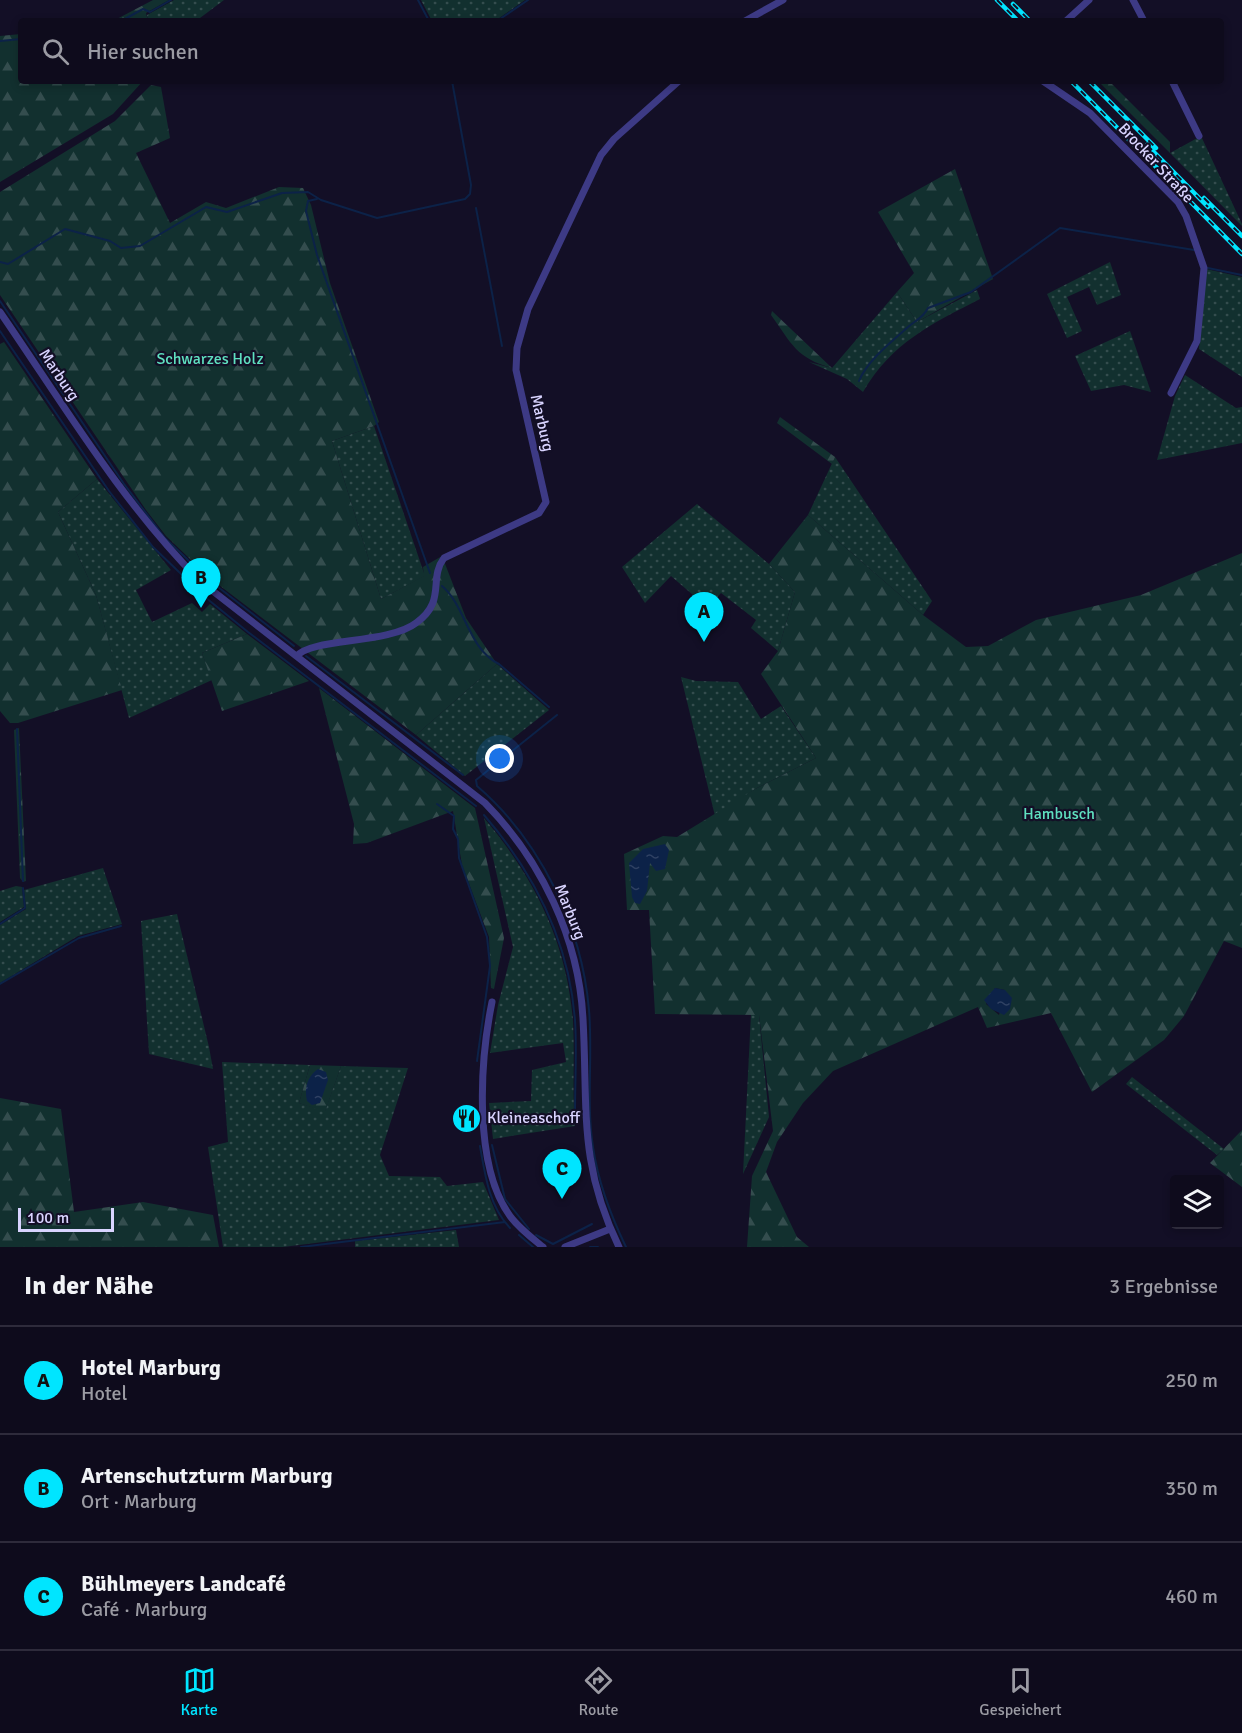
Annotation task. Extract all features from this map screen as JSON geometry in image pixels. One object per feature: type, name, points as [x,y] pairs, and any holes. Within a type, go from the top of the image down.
[{"type":"street","points":[[750,18],[783,0]]},
{"type":"street","points":[[1069,18],[1089,0]]},
{"type":"street","points":[[1133,0],[1142,18]]},
{"type":"street","name":"Marburg","points":[[297,656],[305,648],[360,641],[415,625],[429,612],[437,597],[439,565],[444,558],[539,513],[544,508],[546,502],[516,370],[517,348],[528,309],[601,155],[614,139],[676,84]]},
{"type":"street","name":"Brocker Straße","points":[[1047,84],[1090,113],[1178,202],[1186,216],[1204,268],[1197,341],[1171,393]]},
{"type":"street","points":[[1173,84],[1198,136]]},
{"type":"street","name":"Marburg","points":[[0,312],[119,487],[160,540],[200,581],[485,803],[513,834],[537,870],[564,929],[576,971],[583,1018],[587,1151],[595,1188],[619,1247]]},
{"type":"street","points":[[492,1002],[483,1067],[482,1123],[492,1177],[510,1216],[543,1247]]},
{"type":"street","points":[[565,1247],[610,1229]]},
{"type":"green space","points":[[153,0],[169,0],[146,13],[147,18],[119,18]]},
{"type":"green space","points":[[174,0],[224,0],[200,18],[148,18],[147,15]]},
{"type":"green space","points":[[421,0],[525,0],[499,18],[430,18]]},
{"type":"green space","points":[[18,34],[18,84],[140,84],[113,114],[0,182],[0,36]]},
{"type":"green space","points":[[1101,84],[1112,84],[1170,142],[1170,153]]},
{"type":"green space","name":"Schwarzes Holz","points":[[151,85],[161,87],[170,138],[136,153],[170,223],[206,202],[226,208],[279,187],[303,188],[311,205],[330,283],[379,422],[374,426],[332,441],[381,599],[424,576],[423,567],[442,556],[466,618],[497,664],[416,735],[211,579],[166,536],[0,295],[0,192],[115,121]]},
{"type":"green space","points":[[1201,136],[1242,224],[1242,226],[1170,153]]},
{"type":"green space","points":[[955,169],[993,279],[917,322],[897,292],[914,273],[878,212]]},
{"type":"green space","points":[[1110,262],[1121,295],[1097,305],[1089,287],[1067,297],[1082,331],[1067,338],[1047,294]]},
{"type":"green space","points":[[1206,269],[1242,277],[1242,377],[1199,349]]},
{"type":"green space","points":[[977,290],[980,299],[930,326],[900,347],[886,360],[863,392],[847,379],[809,362],[832,368],[897,292],[917,322]]},
{"type":"green space","points":[[772,311],[832,368],[810,360],[796,349],[771,315]]},
{"type":"green space","points":[[1130,331],[1151,392],[1124,385],[1091,391],[1075,356]]},
{"type":"green space","points":[[4,342],[97,479],[58,512],[96,595],[122,690],[18,723],[10,723],[0,711],[0,344]]},
{"type":"green space","points":[[1185,375],[1236,408],[1242,407],[1242,443],[1157,460],[1175,396]]},
{"type":"green space","points":[[780,417],[835,457],[832,464],[777,423]]},
{"type":"green space","points":[[374,426],[425,576],[381,599],[332,441]]},
{"type":"green space","points":[[835,457],[932,601],[923,615],[808,515]]},
{"type":"green space","points":[[97,479],[171,570],[136,590],[152,622],[192,603],[202,612],[210,604],[247,634],[202,653],[212,680],[129,718],[96,595],[58,512]]},
{"type":"green space","points":[[697,504],[769,564],[795,592],[778,651],[751,628],[756,620],[721,593],[708,608],[671,576],[645,603],[622,567]]},
{"type":"green space","name":"Hambusch","points":[[808,515],[923,615],[966,647],[988,646],[1036,620],[1141,595],[1242,553],[1242,948],[1224,941],[1184,1016],[1164,1040],[1092,1092],[1051,1013],[987,1028],[978,1007],[833,1071],[803,1103],[777,1142],[766,1172],[797,1237],[809,1247],[747,1247],[752,1176],[773,1131],[759,1015],[655,1014],[649,910],[627,910],[624,854],[663,836],[677,837],[757,788],[816,758],[761,674],[778,651],[795,592],[769,564]],"holes":[[[995,988],[1005,990],[999,1015],[986,1004]]]},
{"type":"green space","points":[[247,634],[309,681],[222,711],[202,653]]},
{"type":"green space","points":[[497,664],[549,710],[465,776],[416,735]]},
{"type":"green space","points":[[681,677],[696,681],[738,682],[761,719],[781,706],[816,758],[757,788],[715,816]]},
{"type":"green space","points":[[319,688],[475,808],[504,938],[494,989],[491,988],[489,937],[462,865],[453,811],[367,843],[353,844],[354,824]]},
{"type":"green space","points":[[19,728],[26,881],[23,882],[20,878],[14,730]]},
{"type":"green space","points":[[484,818],[502,840],[533,887],[564,964],[573,1021],[575,1126],[493,1139],[489,1103],[531,1101],[532,1070],[566,1062],[563,1043],[490,1053],[498,1005],[513,947]]},
{"type":"green space","points":[[103,868],[122,924],[78,936],[0,983],[0,925],[26,909],[24,890]]},
{"type":"green space","points":[[16,886],[22,887],[24,907],[0,922],[0,891]]},
{"type":"green space","points":[[177,914],[213,1069],[149,1054],[141,921]]},
{"type":"green space","points":[[751,1014],[759,1015],[769,1117],[743,1174]]},
{"type":"green space","points":[[222,1062],[310,1065],[299,1103],[325,1111],[341,1066],[408,1068],[380,1155],[389,1176],[440,1177],[447,1186],[483,1182],[499,1220],[283,1247],[223,1247],[208,1147],[228,1142]]},
{"type":"green space","points":[[310,1065],[341,1066],[325,1112],[299,1103]]},
{"type":"green space","points":[[1132,1077],[1224,1149],[1217,1155],[1126,1084]]},
{"type":"green space","points":[[0,1098],[61,1109],[74,1212],[143,1202],[213,1215],[219,1247],[0,1247]]},
{"type":"green space","points":[[1242,1130],[1242,1187],[1210,1163]]},
{"type":"green space","points":[[456,1230],[459,1247],[355,1247],[355,1241]]},
{"type":"water","points":[[665,844],[669,850],[665,869],[656,871],[650,863],[647,891],[640,904],[635,903],[632,897],[629,863],[643,849]]},
{"type":"water","points":[[995,988],[1005,990],[1012,998],[1010,1009],[1004,1015],[991,1009],[984,1000]]},
{"type":"water","points":[[318,1069],[326,1072],[328,1080],[320,1103],[312,1105],[307,1101],[306,1087],[311,1076]]},
{"type":"waterway","points":[[126,18],[143,9],[150,12],[171,0]]},
{"type":"waterway","points":[[418,0],[427,18]]},
{"type":"waterway","points":[[501,18],[528,0]]},
{"type":"waterway","points":[[0,41],[18,39]]},
{"type":"waterway","points":[[0,262],[8,264],[65,229],[110,241],[121,248],[140,246],[206,207],[227,212],[282,193],[308,192],[321,200],[377,218],[465,199],[470,194],[471,185],[453,84]]},
{"type":"waterway","points":[[317,199],[308,201],[306,211],[317,255],[430,573]]},
{"type":"waterway","points":[[476,208],[502,346]]},
{"type":"waterway","points":[[859,381],[874,359],[894,339],[922,317],[928,308],[971,292],[1060,228],[1194,250]]},
{"type":"waterway","points":[[1208,268],[1242,275]]},
{"type":"waterway","points":[[0,301],[124,484],[165,538],[209,580],[294,646]]},
{"type":"waterway","points":[[0,331],[109,491],[153,547],[205,597],[248,632],[476,806]]},
{"type":"waterway","points":[[442,586],[457,605],[480,648],[549,707]]},
{"type":"waterway","points":[[306,656],[463,775]]},
{"type":"waterway","points":[[557,715],[476,780],[477,786],[500,808],[539,859],[567,917],[578,948],[589,1010],[590,1113],[593,1147],[606,1198],[626,1247]]},
{"type":"waterway","points":[[17,729],[23,881]]},
{"type":"waterway","points":[[437,804],[454,816],[453,829],[458,839],[459,858],[487,937],[490,966],[477,1061]]},
{"type":"waterway","points":[[484,815],[534,885],[557,936],[565,963],[575,1020],[575,1112]]},
{"type":"waterway","points":[[0,924],[25,908],[23,888]]},
{"type":"waterway","points":[[0,984],[79,938],[121,926]]},
{"type":"waterway","points":[[492,1145],[505,1199],[529,1229]]},
{"type":"waterway","points":[[480,1146],[486,1179],[493,1200],[510,1228]]},
{"type":"waterway","points":[[301,1247],[505,1222]]},
{"type":"waterway","points":[[536,1235],[553,1244],[592,1224]]},
{"type":"waterway","points":[[519,1235],[533,1247]]},
{"type":"waterway","points":[[590,1247],[598,1247]]},
{"type":"railway","points":[[997,0],[1015,18]]},
{"type":"railway","points":[[1013,4],[1027,18]]},
{"type":"railway","points":[[1074,84],[1242,254]]},
{"type":"railway","points":[[1092,84],[1156,148]]},
{"type":"railway","points":[[1147,145],[1208,207]]},
{"type":"railway","points":[[1204,198],[1242,236]]},
{"type":"place","name":"Artenschutzturm Marburg","points":[[201,608]]},
{"type":"place","name":"Hotel Marburg","points":[[704,642]]},
{"type":"place","name":"Kleineaschoff","points":[[466,1118]]},
{"type":"place","name":"Bühlmeyers Landcafé","points":[[562,1199]]}]
